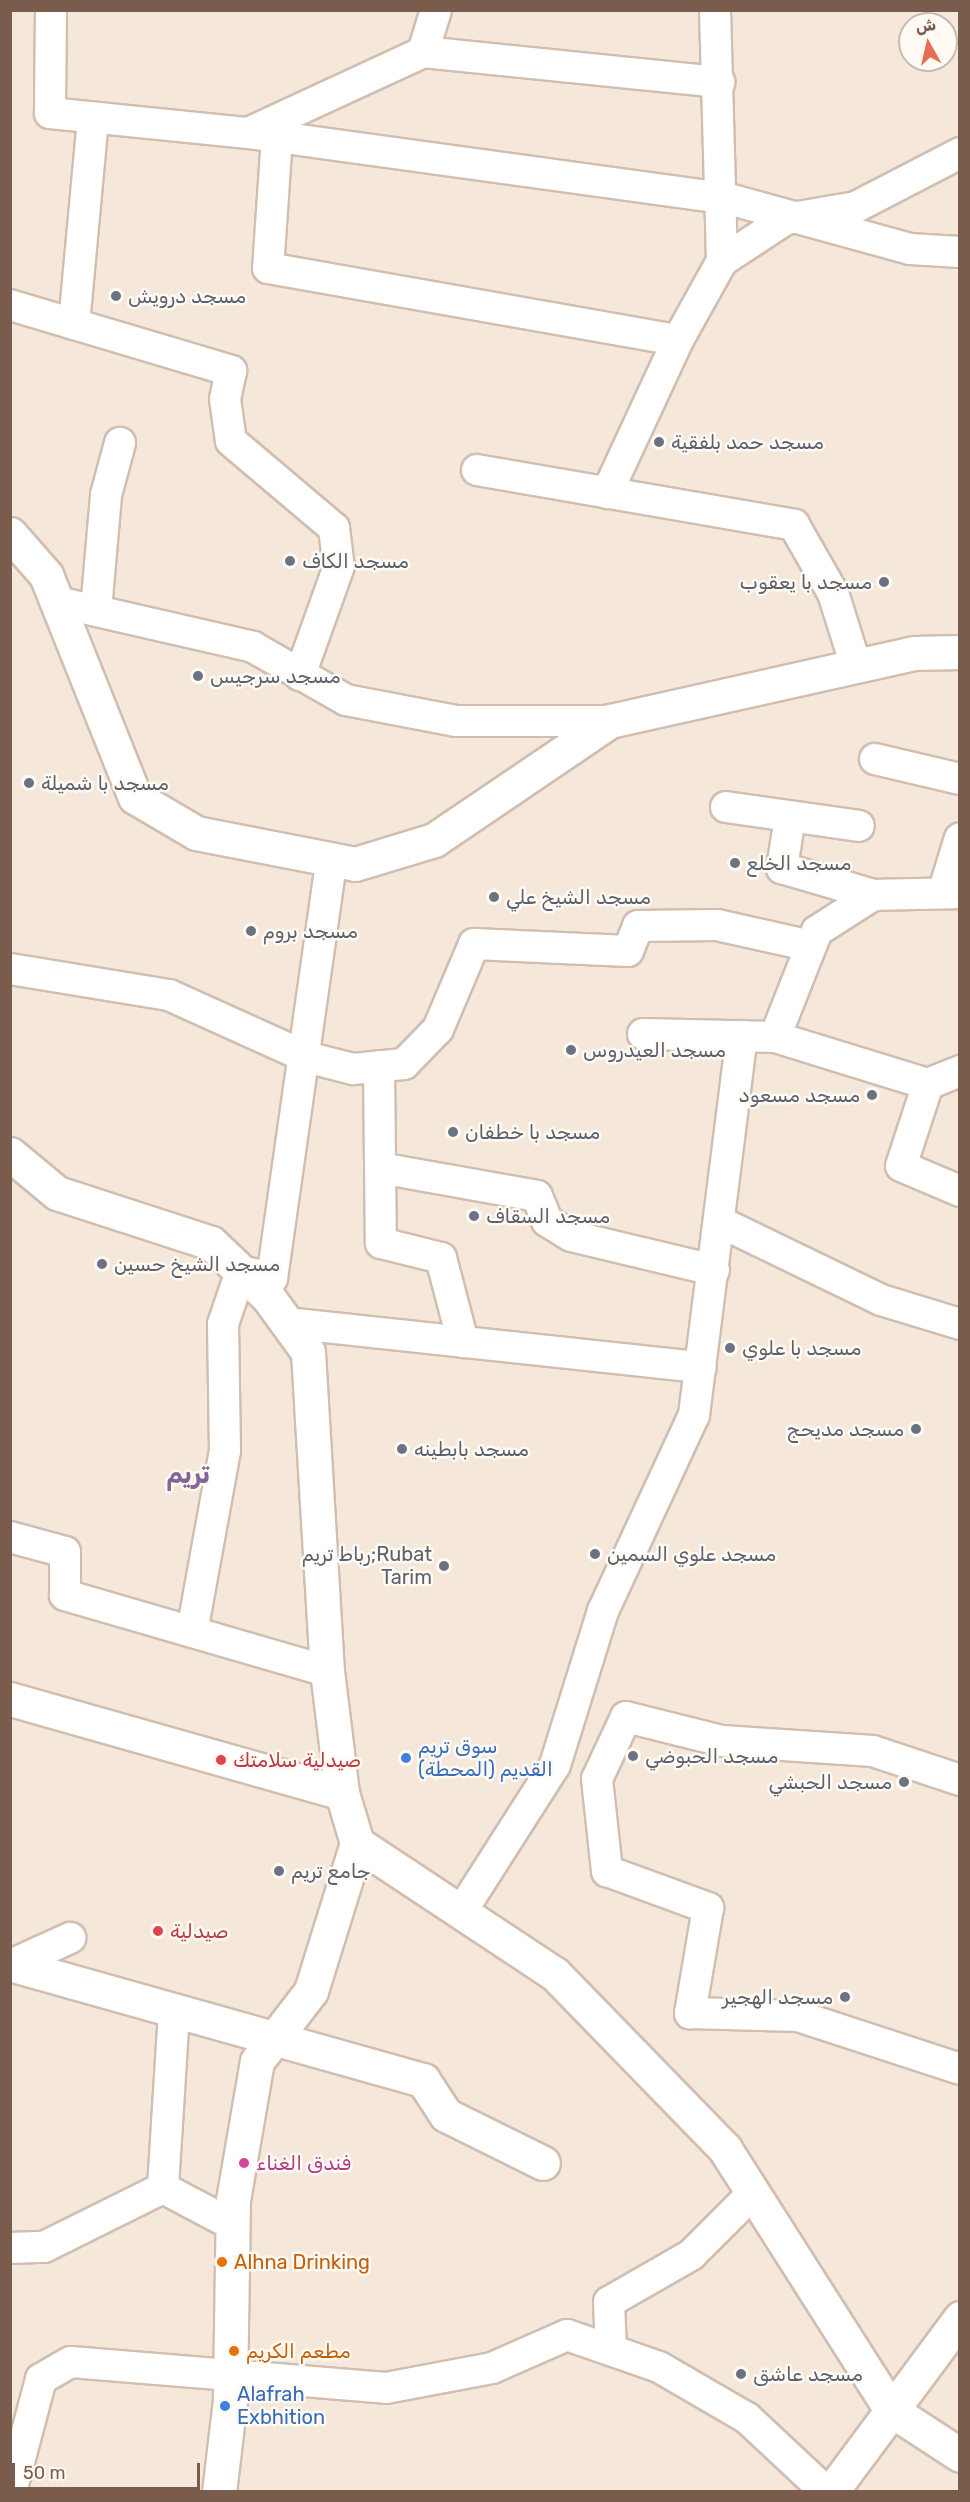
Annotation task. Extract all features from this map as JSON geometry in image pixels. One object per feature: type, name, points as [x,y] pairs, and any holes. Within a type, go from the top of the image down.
[{"type":"main road","points":[[10,534],[46,575],[135,797],[196,833],[355,864],[434,840],[610,721],[913,653],[960,652]]},
{"type":"main road","points":[[10,1154],[57,1193],[210,1243],[241,1272],[287,1323],[308,1352],[327,1671],[342,1793],[357,1843],[311,1991],[257,2061],[232,2225],[231,2378],[219,2492]]},
{"type":"main road","points":[[10,1699],[342,1793]]},
{"type":"main road","points":[[357,1843],[555,1974],[725,2149],[891,2410],[960,2455]]},
{"type":"main road","points":[[12,1964],[273,2041],[423,2080],[446,2115],[543,2163]]},
{"type":"main road","points":[[831,2492],[960,2318]]},
{"type":"street","points":[[51,10],[50,113],[248,133],[724,198],[786,219],[910,249],[960,252]]},
{"type":"street","points":[[423,52],[436,10]]},
{"type":"street","points":[[715,10],[724,198],[723,261]]},
{"type":"street","points":[[248,133],[423,52],[719,82]]},
{"type":"street","points":[[74,324],[93,119]]},
{"type":"street","points":[[277,137],[268,268],[678,340]]},
{"type":"street","points":[[607,493],[678,340],[723,261],[786,219],[856,207],[960,153]]},
{"type":"street","points":[[10,305],[231,371],[225,399],[231,441],[334,528],[339,566],[300,675]]},
{"type":"street","points":[[96,610],[106,495],[120,443]]},
{"type":"street","points":[[477,470],[794,525],[833,593],[856,666]]},
{"type":"street","points":[[57,602],[253,647],[346,700],[456,721],[610,721]]},
{"type":"street","points":[[875,759],[960,779]]},
{"type":"street","points":[[726,807],[858,826]]},
{"type":"street","points":[[790,817],[782,868],[873,895],[952,891],[960,838]]},
{"type":"street","points":[[192,1632],[225,1451],[223,1324],[241,1272],[272,1278],[306,1057],[332,859]]},
{"type":"street","points":[[775,1037],[817,931],[873,895]]},
{"type":"street","points":[[10,969],[169,995],[306,1057],[353,1069],[404,1064],[438,1029],[474,944],[628,951],[638,926],[717,925],[812,946]]},
{"type":"street","points":[[643,1034],[775,1037],[928,1084],[960,1071]]},
{"type":"street","points":[[461,1912],[555,1765],[603,1611],[694,1415],[742,1036]]},
{"type":"street","points":[[379,1066],[381,1243],[441,1258],[463,1342]]},
{"type":"street","points":[[928,1084],[901,1166],[960,1191]]},
{"type":"street","points":[[380,1168],[537,1196],[547,1221],[571,1236],[714,1270]]},
{"type":"street","points":[[720,1222],[881,1300],[960,1324]]},
{"type":"street","points":[[287,1323],[701,1367]]},
{"type":"street","points":[[10,1537],[65,1552],[65,1595],[327,1671]]},
{"type":"street","points":[[960,1780],[873,1751],[722,1742],[626,1717],[597,1779],[607,1871],[708,1908],[690,2013],[798,2016],[960,2069]]},
{"type":"street","points":[[12,1964],[70,1938]]},
{"type":"street","points":[[163,2188],[174,2012]]},
{"type":"street","points":[[163,2188],[232,2225]]},
{"type":"street","points":[[10,2248],[44,2247],[163,2188]]},
{"type":"street","points":[[611,2350],[609,2302],[692,2255],[753,2193]]},
{"type":"street","points":[[11,2492],[41,2379],[71,2362],[231,2378],[386,2388],[492,2368],[567,2336],[659,2367],[747,2418],[826,2492]]},
{"type":"shaded area","points":[[11,11],[959,11],[959,2491],[11,2491]]},
{"type":"place","name":"مسجد درويش","points":[[116,296]]},
{"type":"place","name":"مسجد حمد بلفقية","points":[[659,442]]},
{"type":"place","name":"مسجد الكاف","points":[[290,561]]},
{"type":"place","name":"مسجد با يعقوب","points":[[884,582]]},
{"type":"place","name":"مسجد سرجيس","points":[[198,676]]},
{"type":"place","name":"مسجد با شميلة","points":[[29,783]]},
{"type":"place","name":"مسجد الخلع","points":[[735,863]]},
{"type":"place","name":"مسجد الشيخ علي","points":[[494,897]]},
{"type":"place","name":"مسجد بروم","points":[[251,931]]},
{"type":"place","name":"مسجد العيدروس","points":[[571,1050]]},
{"type":"place","name":"مسجد مسعود","points":[[872,1095]]},
{"type":"place","name":"مسجد با خطفان","points":[[453,1132]]},
{"type":"place","name":"مسجد السقاف","points":[[474,1216]]},
{"type":"place","name":"مسجد الشيخ حسين","points":[[102,1264]]},
{"type":"place","name":"مسجد با علوي","points":[[730,1348]]},
{"type":"place","name":"مسجد مديحج","points":[[916,1429]]},
{"type":"place","name":"مسجد بابطينه","points":[[402,1449]]},
{"type":"place","name":"مسجد علوي السمين","points":[[595,1554]]},
{"type":"place","name":"رباط تريم;Rubat Tarim","points":[[444,1566]]},
{"type":"place","name":"مسجد الحبوضي","points":[[633,1756]]},
{"type":"place","name":"سوق تريم القديم (المحطة)","points":[[406,1758]]},
{"type":"place","name":"صيدلية سلامتك","points":[[221,1760]]},
{"type":"place","name":"مسجد الحبشي","points":[[904,1782]]},
{"type":"place","name":"جامع تريم","points":[[279,1871]]},
{"type":"place","name":"صيدلية","points":[[158,1931]]},
{"type":"place","name":"مسجد الهجير","points":[[845,1997]]},
{"type":"place","name":"فندق الغناء","points":[[244,2163]]},
{"type":"place","name":"Alhna Drinking","points":[[222,2262]]},
{"type":"place","name":"مطعم الكريم","points":[[234,2351]]},
{"type":"place","name":"مسجد عاشق","points":[[741,2374]]},
{"type":"place","name":"Alafrah Exbhition","points":[[225,2406]]},
{"type":"district","name":"تريم","points":[[188,1475]]}]
